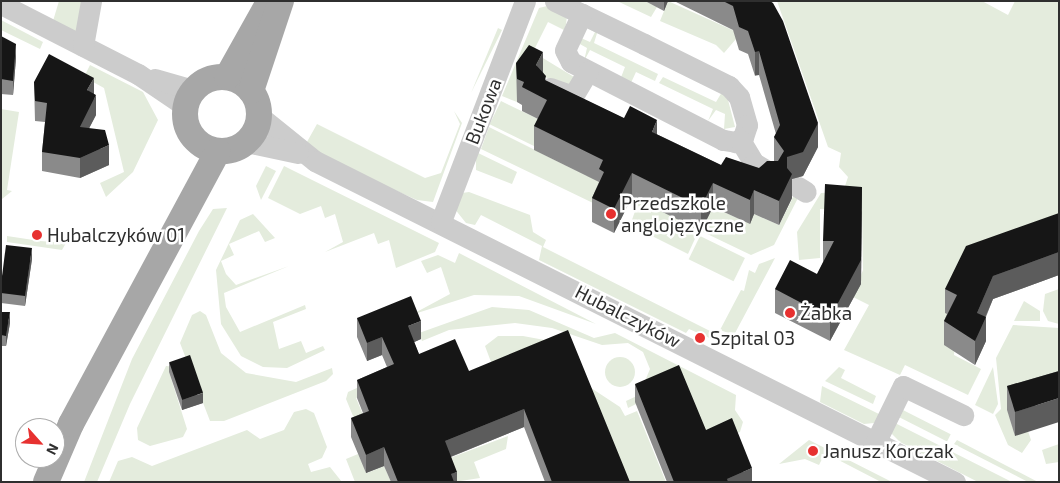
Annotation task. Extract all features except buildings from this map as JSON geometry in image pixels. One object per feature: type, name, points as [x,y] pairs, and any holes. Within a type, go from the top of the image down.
[{"type":"main road","points":[[227,77],[269,1]]},
{"type":"main road","points":[[207,146],[246,142],[259,116],[251,91],[281,1]]},
{"type":"main road","points":[[207,146],[185,122],[189,98],[208,79],[227,77],[251,91]]},
{"type":"main road","points":[[46,482],[71,424],[167,243],[207,146]]},
{"type":"street","points":[[83,46],[91,1]]},
{"type":"street","name":"Bukowa","points":[[441,221],[525,1]]},
{"type":"street","points":[[555,1],[734,90],[747,124],[740,140]]},
{"type":"street","points":[[1,4],[189,98]]},
{"type":"street","points":[[582,14],[565,50],[570,62],[724,140],[740,140]]},
{"type":"street","points":[[548,87],[573,96],[588,71]]},
{"type":"street","name":"Hubalczyków","points":[[259,116],[298,153]]},
{"type":"street","points":[[740,140],[754,163],[772,174]]},
{"type":"street","name":"Hubalczyków","points":[[246,142],[298,153],[441,221],[955,482]]},
{"type":"street","points":[[876,441],[903,386],[963,415]]},
{"type":"green space","points":[[59,1],[84,1],[77,33],[53,21]]},
{"type":"green space","points":[[617,1],[645,1],[657,7],[651,17]]},
{"type":"green space","points":[[668,1],[739,33],[736,39],[724,53],[716,45],[660,21]]},
{"type":"green space","points":[[777,1],[982,1],[1008,15],[1015,1],[1059,1],[1059,237],[946,313],[957,319],[954,355],[981,369],[968,395],[905,365],[900,375],[844,350],[869,305],[853,297],[863,270],[862,211],[820,209],[820,258],[799,260],[797,232],[821,193],[843,192],[848,177],[839,167],[841,153],[828,147]]},
{"type":"green space","points":[[547,6],[567,15],[566,25],[564,30],[548,22],[533,52],[574,77],[567,88],[529,69],[517,102],[502,96],[539,8]]},
{"type":"green space","points":[[1,20],[43,42],[40,49],[1,30]]},
{"type":"green space","points":[[498,28],[502,30],[471,93]]},
{"type":"green space","points":[[589,29],[598,30],[594,43],[658,74],[655,81],[636,72],[630,85],[620,80],[625,67],[590,50],[584,61],[587,48],[578,43],[581,38],[590,42],[595,32]]},
{"type":"green space","points":[[90,65],[143,92],[158,120],[133,172],[106,197],[100,183],[124,172],[104,88],[84,77]]},
{"type":"green space","points":[[663,77],[716,102],[722,92],[726,92],[735,127],[724,129],[725,114],[716,110],[708,121],[713,109],[659,83]]},
{"type":"green space","points":[[501,101],[547,123],[535,147],[490,124]]},
{"type":"green space","points":[[1,109],[19,112],[7,190],[12,191],[2,199]]},
{"type":"green space","points":[[454,111],[462,123],[433,202],[417,200],[303,149],[317,124],[425,178],[441,173],[460,124]]},
{"type":"green space","points":[[489,127],[587,176],[609,173],[593,203],[481,149]]},
{"type":"green space","points":[[476,152],[517,172],[512,184],[476,170]]},
{"type":"green space","points":[[266,166],[276,171],[261,200],[256,186]]},
{"type":"green space","points":[[284,166],[439,243],[435,252],[396,268],[389,240],[378,244],[374,233],[325,252],[343,242],[335,214],[325,218],[321,206],[300,214],[268,198]]},
{"type":"green space","points":[[643,190],[699,230],[688,254],[630,225]]},
{"type":"green space","points":[[469,192],[530,215],[533,232],[546,240],[543,247],[714,333],[712,339],[689,329],[686,333],[539,260],[542,246],[481,215],[475,225],[466,223],[454,208],[462,193]]},
{"type":"green space","points":[[795,193],[799,196],[774,245],[751,255],[701,231],[713,207],[746,222],[754,214],[779,225]]},
{"type":"green space","points":[[227,208],[130,404],[97,482],[84,482],[132,359],[199,231],[213,209]]},
{"type":"green space","points":[[253,214],[275,238],[265,242],[259,231],[229,244],[234,255],[221,261],[226,274],[236,285],[289,266],[224,293],[226,307],[240,332],[305,305],[306,309],[273,322],[279,349],[301,341],[306,353],[323,346],[325,350],[287,368],[263,367],[241,356],[221,324],[216,270],[240,220]]},
{"type":"green space","points":[[7,236],[66,243],[62,250],[7,242]]},
{"type":"green space","points":[[700,236],[745,258],[734,281],[689,259]]},
{"type":"green space","points":[[459,253],[596,324],[519,296],[474,295],[411,315],[450,294],[441,267],[427,273],[421,261],[438,255],[455,263]]},
{"type":"green space","points":[[775,258],[734,335],[720,330],[741,290],[744,291],[749,270],[755,273],[759,264]]},
{"type":"green space","points":[[1059,289],[1059,324],[1048,321],[1043,311],[1045,294]]},
{"type":"green space","points":[[1024,301],[1040,311],[1040,321],[1014,321]]},
{"type":"green space","points":[[492,307],[529,310],[594,338],[615,333],[736,395],[735,410],[743,422],[740,432],[706,447],[679,383],[628,408],[626,401],[639,395],[650,369],[643,352],[628,343],[602,345],[552,328],[515,323],[449,330],[422,341],[419,333]]},
{"type":"green space","points":[[200,311],[206,315],[221,353],[246,373],[296,382],[332,368],[333,374],[326,381],[224,421],[210,421],[180,343],[192,315]]},
{"type":"green space","points":[[1013,325],[1059,328],[1059,393],[1007,409],[1015,435],[1028,431],[1031,440],[1022,453],[1008,445],[995,415],[1001,409],[996,358]]},
{"type":"green space","points":[[498,336],[523,336],[550,341],[494,370],[485,346]]},
{"type":"green space","points":[[620,357],[631,361],[635,372],[631,383],[620,387],[609,383],[605,372],[609,361]]},
{"type":"green space","points":[[166,366],[178,367],[169,372],[187,429],[183,437],[150,446],[138,440],[137,428]]},
{"type":"green space","points":[[839,367],[845,370],[841,378],[876,396],[873,404],[825,381]]},
{"type":"green space","points":[[993,367],[998,404],[993,414],[975,405]]},
{"type":"green space","points":[[390,373],[394,382],[356,398],[369,429],[360,433],[346,399],[348,392]]},
{"type":"green space","points":[[582,382],[620,407],[625,416],[637,411],[666,482],[623,482]]},
{"type":"green space","points":[[822,386],[881,415],[874,423],[864,424],[820,402]]},
{"type":"green space","points":[[899,408],[951,434],[947,441],[895,415]]},
{"type":"green space","points":[[306,409],[314,413],[327,447],[322,458],[308,464],[311,472],[330,467],[342,482],[109,482],[118,461],[132,457],[152,466],[247,430],[260,439],[284,430],[294,412]]},
{"type":"green space","points":[[893,422],[1012,482],[978,482],[900,442],[891,433]]},
{"type":"green space","points":[[508,436],[506,449],[474,462],[480,478],[454,482],[442,461]]},
{"type":"green space","points":[[809,440],[892,482],[881,482],[825,453],[819,465],[805,459],[779,464]]},
{"type":"green space","points":[[957,440],[1038,482],[1028,482],[954,444]]},
{"type":"green space","points":[[1059,444],[1059,462],[1046,464],[1042,450]]},
{"type":"green space","points":[[358,454],[367,473],[384,466],[391,482],[355,482],[346,459]]},
{"type":"place","name":"Przedszkole anglojęzyczne","points":[[611,214]]},
{"type":"place","name":"Hubalczyków 01","points":[[37,235]]},
{"type":"place","name":"Żabka","points":[[790,313]]},
{"type":"place","name":"Szpital 03","points":[[700,338]]},
{"type":"place","name":"Janusz Korczak","points":[[813,451]]}]
